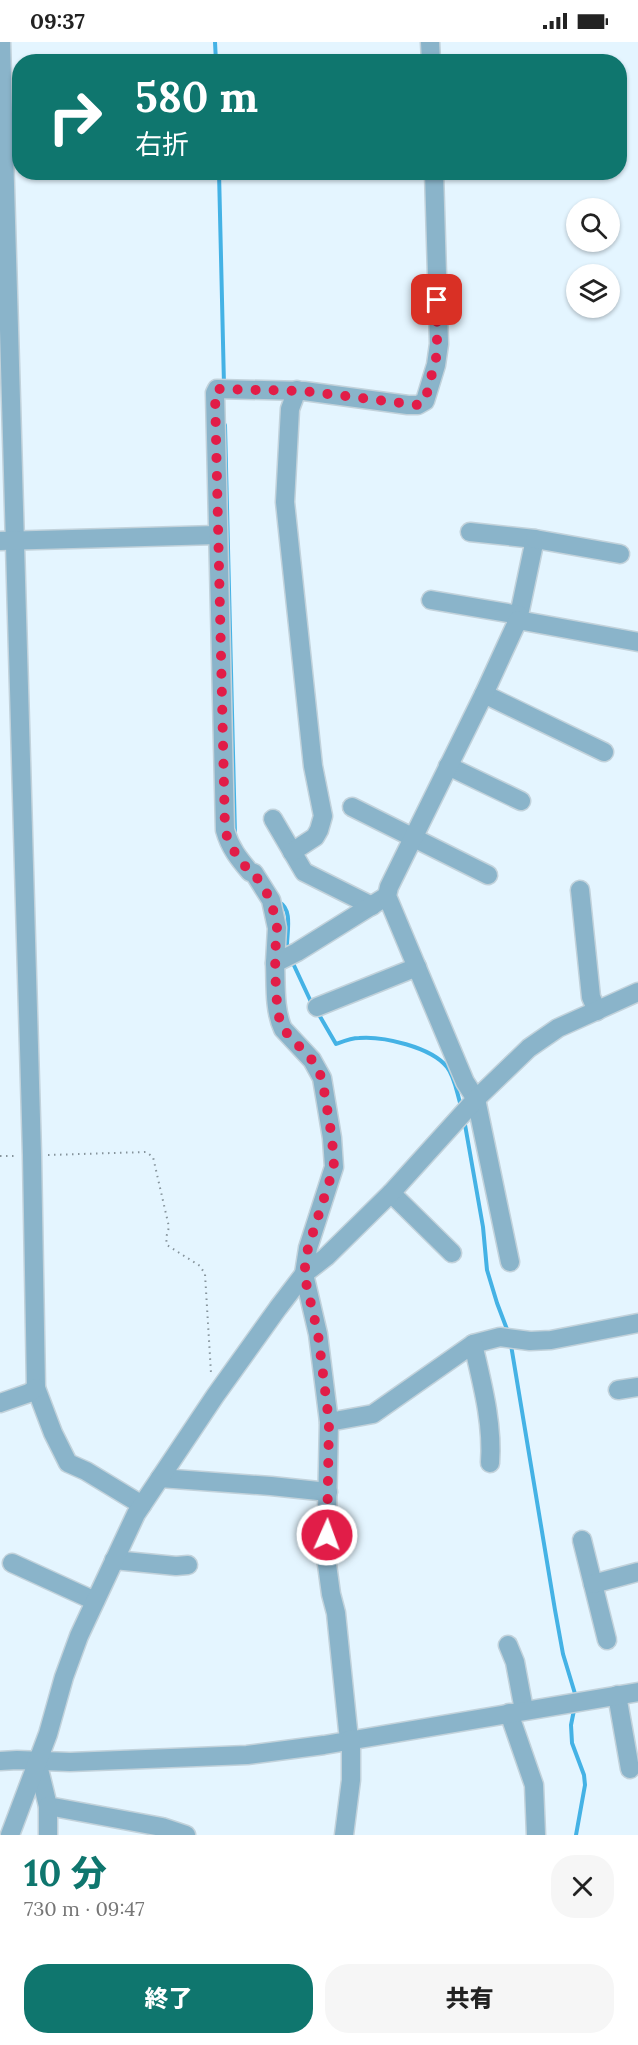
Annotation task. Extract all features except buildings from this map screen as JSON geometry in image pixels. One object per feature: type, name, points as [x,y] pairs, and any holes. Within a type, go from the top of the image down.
[{"type":"street","points":[[1,42],[7,541],[32,1155],[36,1388],[53,1433],[68,1462],[142,1505]]},
{"type":"street","points":[[344,1835],[351,1780],[350,1739],[336,1613],[327,1572],[329,1422],[318,1334],[304,1274],[308,1248],[334,1167],[332,1138],[322,1078],[312,1060],[280,1024],[276,994],[285,959],[271,900],[254,873],[250,872],[235,854],[228,842],[225,830],[215,393],[225,389],[297,390],[408,405],[418,405],[425,401],[436,365],[439,344],[434,180]]},
{"type":"street","points":[[292,852],[315,837],[323,816],[313,766],[285,502],[290,409],[297,390]]},
{"type":"street","points":[[470,532],[535,539],[620,554]]},
{"type":"street","points":[[7,541],[217,535]]},
{"type":"street","points":[[510,1262],[473,1102],[387,896],[389,886],[484,694],[518,617],[535,539]]},
{"type":"street","points":[[432,600],[638,642]]},
{"type":"street","points":[[484,694],[604,752]]},
{"type":"street","points":[[448,766],[521,801]]},
{"type":"street","points":[[352,807],[488,874]]},
{"type":"street","points":[[273,819],[304,872],[372,906]]},
{"type":"street","points":[[580,890],[591,997],[597,1011]]},
{"type":"street","points":[[285,959],[387,896]]},
{"type":"street","points":[[318,1007],[417,967]]},
{"type":"street","points":[[10,1835],[48,1734],[64,1677],[79,1636],[142,1505],[215,1396],[304,1274],[326,1257],[391,1192],[473,1102],[529,1048],[558,1028],[638,992]]},
{"type":"street","points":[[391,1192],[452,1253]]},
{"type":"street","points":[[329,1422],[373,1414],[473,1344],[508,1338],[530,1341],[551,1340],[638,1323]]},
{"type":"street","points":[[473,1344],[490,1430],[490,1463]]},
{"type":"street","points":[[618,1390],[638,1387]]},
{"type":"street","points":[[0,1403],[36,1388]]},
{"type":"street","points":[[160,1478],[328,1492]]},
{"type":"street","points":[[582,1540],[607,1640]]},
{"type":"street","points":[[114,1560],[176,1566],[188,1565]]},
{"type":"street","points":[[12,1563],[95,1601]]},
{"type":"street","points":[[593,1584],[638,1572]]},
{"type":"street","points":[[508,1645],[516,1662],[517,1712],[534,1785],[536,1835]]},
{"type":"street","points":[[0,1761],[70,1762],[247,1755],[638,1692]]},
{"type":"street","points":[[617,1695],[630,1769]]},
{"type":"street","points":[[38,1761],[48,1806],[48,1835]]},
{"type":"street","points":[[48,1806],[162,1827],[186,1835]]},
{"type":"path","points":[[32,1155],[146,1152],[153,1157],[169,1227],[167,1245],[200,1266],[206,1274],[212,1388],[215,1396]]},
{"type":"waterway","points":[[215,42],[216,54]]},
{"type":"waterway","points":[[219,180],[224,385]]},
{"type":"waterway","points":[[225,425],[235,835]]},
{"type":"waterway","points":[[279,902],[284,906],[288,917],[287,950]]},
{"type":"waterway","points":[[291,959],[312,1004]]},
{"type":"waterway","points":[[318,1013],[336,1044],[356,1038],[381,1039],[406,1044],[440,1060],[452,1076],[461,1106]]},
{"type":"waterway","points":[[464,1119],[483,1227],[487,1270],[508,1332]]},
{"type":"waterway","points":[[511,1345],[563,1654],[576,1697]]},
{"type":"waterway","points":[[576,1835],[585,1785],[584,1775],[572,1743],[571,1725],[574,1710],[577,1710]]},
{"type":"route","points":[[327,1535],[329,1422],[318,1334],[304,1274],[308,1248],[334,1167],[332,1138],[324,1085],[317,1067],[280,1024],[276,994],[275,941],[277,928],[271,900],[254,873],[250,872],[235,854],[228,842],[225,830],[215,393],[217,389],[304,391],[418,405],[425,401],[436,365],[439,344],[437,300]]}]
